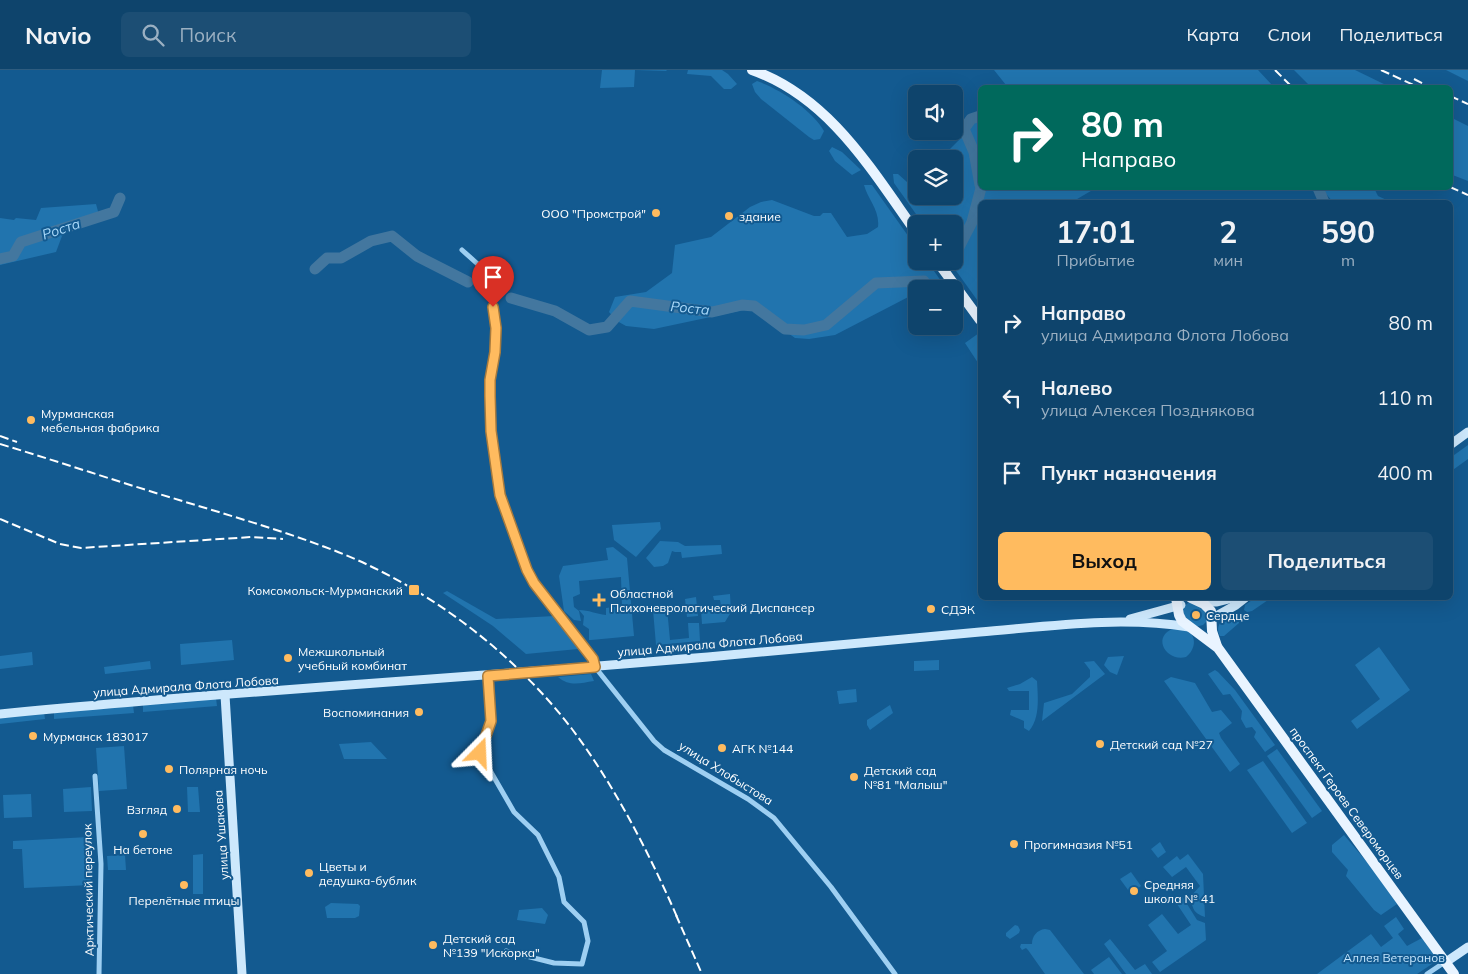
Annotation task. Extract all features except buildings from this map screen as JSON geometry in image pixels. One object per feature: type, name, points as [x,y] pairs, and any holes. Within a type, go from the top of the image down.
[{"type":"main road","points":[[752,70],[788,87],[822,112],[848,138],[908,221]]},
{"type":"main road","points":[[944,270],[978,317]]},
{"type":"main road","points":[[1178,605],[1195,600]]},
{"type":"main road","name":"проспект Героев Североморцев","points":[[1195,600],[1209,609],[1218,648]]},
{"type":"main road","name":"проспект Героев Североморцев","points":[[1178,605],[1180,618],[1218,648],[1454,974]]},
{"type":"main road","points":[[1192,629],[1204,629],[1212,620]]},
{"type":"street","name":"улица Хлобыстова","points":[[462,250],[481,267],[489,279],[496,328],[495,352],[490,380],[491,431],[500,495],[530,576],[593,659],[595,667],[654,741],[664,750],[748,800],[774,818],[831,887],[895,974]]},
{"type":"street","points":[[1453,443],[1468,432]]},
{"type":"street","points":[[1195,600],[1217,602],[1225,600]]},
{"type":"street","points":[[1212,620],[1242,600]]},
{"type":"street","name":"улица Адмирала Флота Лобова","points":[[1122,621],[1178,605]]},
{"type":"street","name":"улица Адмирала Флота Лобова","points":[[0,714],[488,676],[1122,621],[1166,624],[1192,629]]},
{"type":"street","points":[[488,676],[491,721],[480,753],[514,812],[538,834],[559,877],[564,902],[584,922],[588,941],[582,964],[554,964],[506,951]]},
{"type":"street","name":"улица Ушакова","points":[[225,695],[242,974]]},
{"type":"street","name":"Арктический переулок","points":[[95,776],[101,864],[99,974]]},
{"type":"street","points":[[1427,974],[1468,947]]},
{"type":"green space","points":[[602,70],[635,70],[634,87],[600,88]]},
{"type":"green space","points":[[688,70],[722,70],[737,84],[731,89],[724,89],[711,76],[687,74]]},
{"type":"green space","points":[[994,70],[1258,70],[1272,85],[1006,85]]},
{"type":"green space","points":[[1294,70],[1355,70],[1386,85],[1309,85]]},
{"type":"green space","points":[[1446,70],[1468,70],[1468,81]]},
{"type":"green space","points":[[757,81],[795,101],[812,115],[824,131],[820,139],[814,140],[809,137],[761,99],[755,92],[752,84]]},
{"type":"green space","points":[[1453,118],[1468,126],[1468,181],[1453,175]]},
{"type":"green space","points":[[978,120],[978,190],[1093,190],[1075,200],[978,200],[978,301],[955,270],[963,270],[963,215],[917,215],[910,205],[963,205],[963,150],[949,150],[959,140],[963,140],[963,136],[972,124]]},
{"type":"green space","points":[[832,147],[842,152],[861,170],[852,175],[835,161],[829,151]]},
{"type":"green space","points":[[893,174],[898,174],[908,183],[908,203],[894,183]]},
{"type":"green space","points":[[864,185],[872,185],[908,236],[908,270],[933,270],[940,280],[908,280],[908,297],[835,335],[809,339],[795,338],[753,308],[654,329],[626,326],[617,321],[609,312],[615,297],[646,292],[672,273],[675,245],[711,237],[750,207],[761,202],[772,200],[814,216],[831,213],[847,237],[867,234],[878,227],[878,221],[876,210]]},
{"type":"green space","points":[[1323,190],[1375,190],[1378,196],[1387,200],[1331,200]]},
{"type":"green space","points":[[96,204],[99,215],[62,236],[56,252],[0,265],[0,218],[36,220],[41,208]]},
{"type":"green space","points":[[978,334],[978,363],[965,343]]},
{"type":"green space","points":[[1468,445],[1468,459],[1453,470],[1453,456]]},
{"type":"green space","points":[[660,522],[661,529],[636,557],[614,540],[612,525]]},
{"type":"green space","points":[[660,541],[678,542],[685,546],[721,545],[722,554],[682,558],[681,552],[672,551],[668,563],[663,566],[654,567],[646,558]]},
{"type":"green space","points":[[613,547],[627,558],[634,636],[589,640],[589,629],[583,625],[584,616],[579,610],[606,615],[606,608],[622,606],[621,577],[579,581],[580,594],[573,597],[574,607],[579,611],[581,621],[574,620],[564,611],[559,576],[563,566],[608,560],[606,548]]},
{"type":"green space","points":[[447,591],[496,619],[554,616],[578,649],[526,654],[493,626],[443,593]]},
{"type":"green space","points":[[730,594],[731,612],[725,622],[702,624],[701,609],[713,608],[714,613],[722,612],[720,600],[714,600],[713,596]]},
{"type":"green space","points":[[696,597],[698,616],[687,617],[685,599]]},
{"type":"green space","points":[[1252,600],[1268,600],[1252,611],[1247,612],[1244,610],[1245,605]]},
{"type":"green space","points":[[1188,603],[1193,603],[1207,610],[1208,620],[1203,625],[1195,627],[1183,616],[1182,610]]},
{"type":"green space","points":[[667,608],[670,640],[689,638],[688,623],[699,623],[700,641],[656,645],[653,610]]},
{"type":"green space","points":[[1233,613],[1239,615],[1239,623],[1224,636],[1220,636],[1218,632],[1219,625]]},
{"type":"green space","points":[[1173,629],[1186,630],[1194,639],[1193,647],[1186,657],[1172,656],[1164,648],[1163,637]]},
{"type":"green space","points":[[232,640],[234,660],[181,665],[180,644]]},
{"type":"green space","points":[[1379,647],[1410,690],[1357,729],[1351,721],[1380,699],[1355,665]]},
{"type":"green space","points":[[32,652],[33,665],[0,669],[0,656]]},
{"type":"green space","points":[[1124,656],[1117,675],[1110,672],[1104,665],[1108,657]]},
{"type":"green space","points":[[939,660],[939,670],[914,671],[914,661]]},
{"type":"green space","points":[[150,661],[151,669],[105,674],[104,667]]},
{"type":"green space","points":[[1094,661],[1105,674],[1042,721],[1044,703],[1072,694],[1090,677],[1090,670],[1084,662]]},
{"type":"green space","points":[[1215,670],[1235,690],[1275,745],[1265,752],[1254,737],[1256,732],[1252,727],[1246,728],[1241,719],[1242,711],[1230,694],[1223,695],[1208,674]]},
{"type":"green space","points":[[591,674],[594,681],[580,683],[567,682],[558,677]]},
{"type":"green space","points":[[1032,677],[1037,681],[1037,714],[1029,731],[1024,728],[1024,721],[1010,715],[1011,710],[1029,710],[1029,691],[1009,691],[1007,688],[1020,684]]},
{"type":"green space","points":[[1171,677],[1195,683],[1212,712],[1221,710],[1232,723],[1219,733],[1240,764],[1230,772],[1164,681]]},
{"type":"green space","points":[[856,689],[857,702],[839,704],[837,691]]},
{"type":"green space","points":[[216,698],[217,706],[143,712],[143,704]]},
{"type":"green space","points":[[133,705],[134,713],[54,719],[54,711]]},
{"type":"green space","points":[[890,705],[893,713],[870,730],[867,720]]},
{"type":"green space","points":[[44,712],[45,719],[0,724],[0,716]]},
{"type":"green space","points":[[371,742],[387,759],[344,759],[339,744]]},
{"type":"green space","points":[[124,746],[127,789],[99,791],[96,748]]},
{"type":"green space","points":[[1277,749],[1322,811],[1312,818],[1267,756]]},
{"type":"green space","points":[[1263,761],[1307,823],[1292,833],[1247,770]]},
{"type":"green space","points":[[91,787],[92,811],[64,812],[63,789]]},
{"type":"green space","points":[[187,787],[198,787],[200,812],[188,812]]},
{"type":"green space","points":[[31,794],[32,817],[4,818],[3,795]]},
{"type":"green space","points":[[1344,835],[1372,868],[1397,904],[1381,915],[1374,910],[1346,876],[1348,870],[1332,852],[1332,845]]},
{"type":"green space","points":[[89,837],[91,885],[24,888],[22,849],[13,849],[13,841]]},
{"type":"green space","points":[[1160,842],[1166,852],[1158,858],[1151,849]]},
{"type":"green space","points":[[203,854],[203,894],[193,894],[193,855]]},
{"type":"green space","points":[[1188,854],[1203,874],[1205,917],[1198,914],[1193,907],[1191,896],[1200,886],[1186,867],[1172,877],[1163,867],[1177,856],[1180,860]]},
{"type":"green space","points":[[125,855],[126,870],[108,870],[107,856]]},
{"type":"green space","points":[[1131,872],[1141,886],[1131,894],[1120,879]]},
{"type":"green space","points":[[1182,896],[1197,920],[1205,923],[1206,940],[1160,972],[1152,962],[1167,951],[1148,925],[1162,914],[1178,934],[1191,925],[1175,901]]},
{"type":"green space","points":[[331,903],[358,904],[360,906],[359,916],[355,918],[327,918],[325,907]]},
{"type":"green space","points":[[542,908],[548,915],[545,924],[517,920],[519,910]]},
{"type":"green space","name":"Аллея Ветеранов","points":[[1396,917],[1404,929],[1398,934],[1407,946],[1422,938],[1438,960],[1417,974],[1317,974],[1371,934],[1381,947],[1393,938],[1384,926]]},
{"type":"green space","points":[[1015,925],[1020,930],[1019,933],[1010,939],[1006,936],[1006,933]]},
{"type":"green space","points":[[1045,929],[1050,930],[1084,974],[1045,974],[1028,950],[1026,948],[1022,950],[1021,944],[1032,944],[1036,934]]},
{"type":"green space","points":[[1110,939],[1135,970],[1145,964],[1152,974],[1126,974],[1104,944]]},
{"type":"green space","points":[[1109,957],[1122,974],[1094,974],[1091,970]]},
{"type":"waterway","name":"Роста","points":[[978,117],[971,119],[964,129],[974,152],[978,174]]},
{"type":"waterway","name":"Роста","points":[[963,239],[972,222],[980,190]]},
{"type":"waterway","name":"Роста","points":[[1319,190],[1323,200]]},
{"type":"waterway","name":"Роста","points":[[0,259],[13,256],[21,242],[114,212],[120,198]]},
{"type":"waterway","name":"Роста","points":[[315,269],[327,258],[341,258],[371,241],[392,236],[417,256],[468,282]]},
{"type":"waterway","name":"Роста","points":[[511,298],[555,311],[589,330],[607,327],[630,301],[712,312],[742,305],[754,306],[785,329],[804,330],[826,325],[876,283],[908,282]]},
{"type":"railway","points":[[1275,70],[1290,85]]},
{"type":"railway","points":[[1381,70],[1414,85]]},
{"type":"railway","points":[[1414,79],[1426,85]]},
{"type":"railway","points":[[1453,97],[1468,104]]},
{"type":"railway","points":[[1453,188],[1468,195]]},
{"type":"railway","points":[[0,436],[17,442]]},
{"type":"railway","points":[[0,444],[252,522],[325,547],[360,561],[395,579],[428,598],[461,621],[492,645],[521,672],[572,729],[603,773],[617,797],[655,869],[678,919]]},
{"type":"railway","points":[[0,519],[60,544],[81,548],[251,537],[283,539]]},
{"type":"railway","points":[[676,915],[702,974]]},
{"type":"place","name":"ООО \"Промстрой\"","points":[[656,213]]},
{"type":"place","name":"здание","points":[[729,216]]},
{"type":"place","name":"Мурманская мебельная фабрика","points":[[31,420]]},
{"type":"place","name":"Комсомольск-Мурманский","points":[[414,590]]},
{"type":"place","name":"Областной Психоневрологический Диспансер","points":[[599,600]]},
{"type":"place","name":"СДЭК","points":[[931,609]]},
{"type":"place","name":"Сердце","points":[[1196,615]]},
{"type":"place","name":"Межшкольный учебный комбинат","points":[[288,658]]},
{"type":"place","name":"Воспоминания","points":[[419,712]]},
{"type":"place","name":"Мурманск 183017","points":[[33,736]]},
{"type":"place","name":"Детский сад №27","points":[[1100,744]]},
{"type":"place","name":"АГК №144","points":[[722,748]]},
{"type":"place","name":"Полярная ночь","points":[[169,769]]},
{"type":"place","name":"Детский сад №81 \"Малыш\"","points":[[854,777]]},
{"type":"place","name":"Взгляд","points":[[177,809]]},
{"type":"place","name":"На бетоне","points":[[143,834]]},
{"type":"place","name":"Прогимназия №51","points":[[1014,844]]},
{"type":"place","name":"Цветы и дедушка-бублик","points":[[309,873]]},
{"type":"place","name":"Перелётные птицы","points":[[184,885]]},
{"type":"place","name":"Средняя школа № 41","points":[[1134,891]]},
{"type":"place","name":"Детский сад №139 \"Искорка\"","points":[[433,945]]},
{"type":"route","points":[[480,753],[491,721],[488,676],[595,667],[593,659],[534,583],[527,570],[500,495],[491,431],[490,380],[495,352],[496,328],[493,307]]}]
